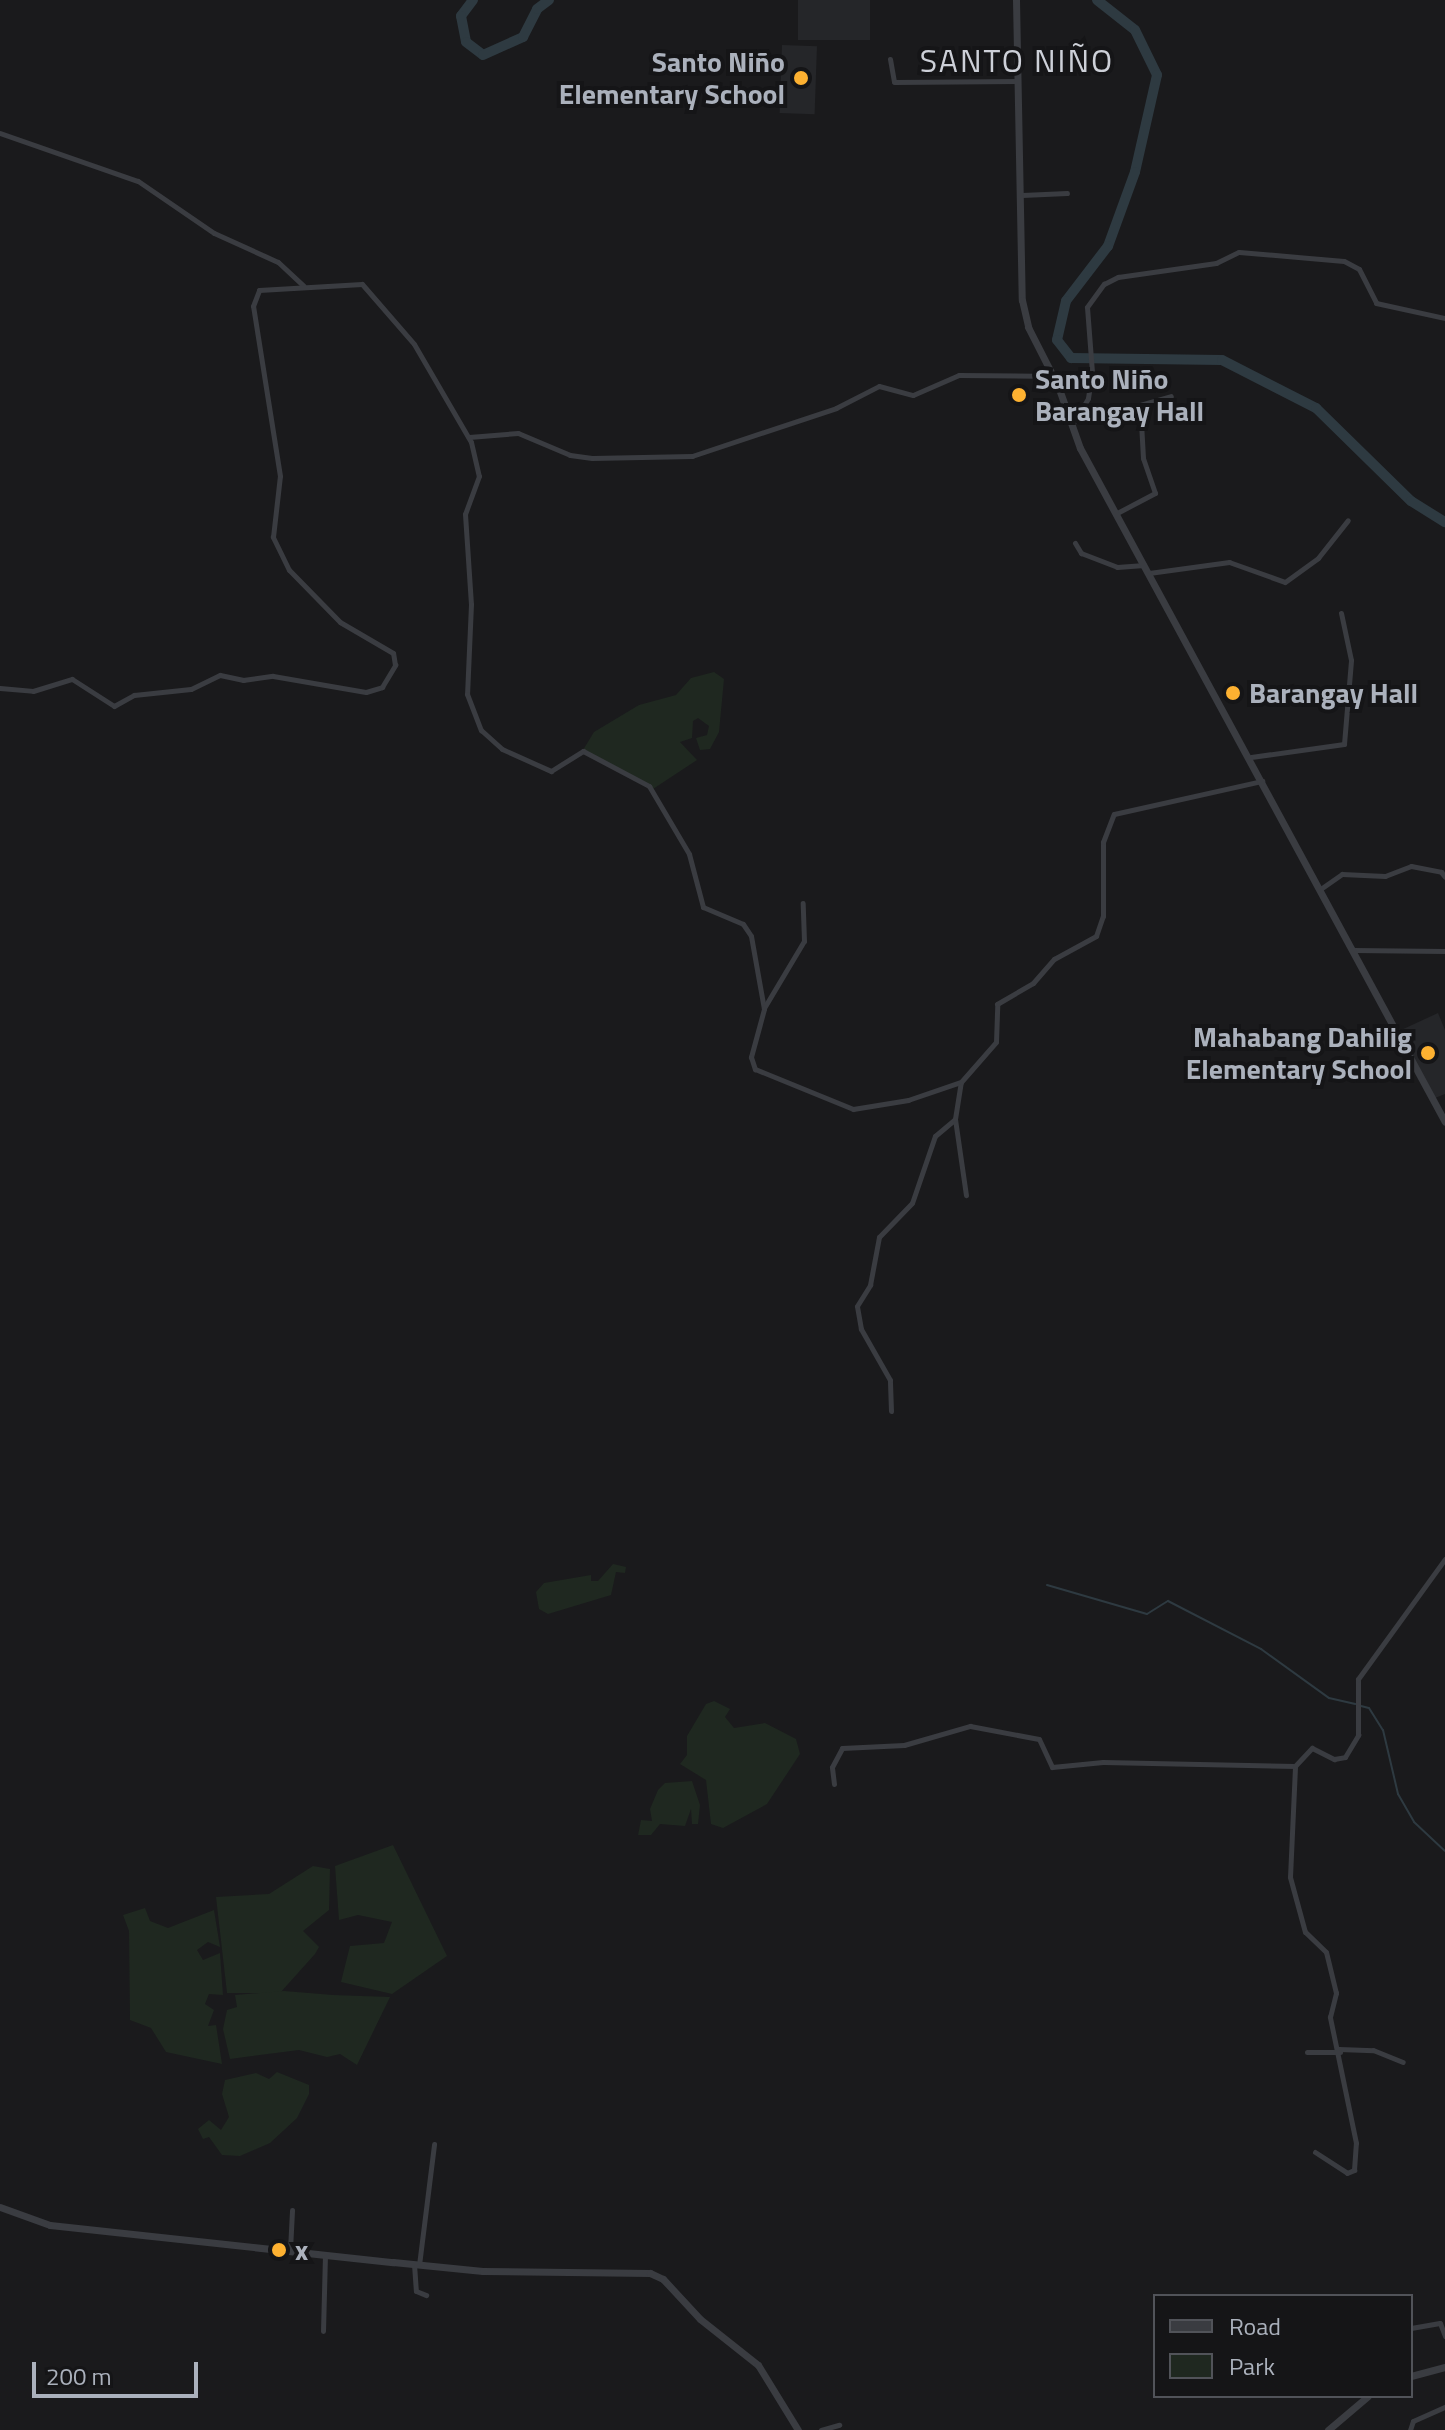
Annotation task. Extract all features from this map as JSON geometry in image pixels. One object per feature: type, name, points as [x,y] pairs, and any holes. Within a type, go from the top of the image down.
[{"type":"street","points":[[1016,0],[1022,300],[1034,343],[1054,376],[1072,425],[1117,513],[1445,1122]]},
{"type":"street","points":[[890,59],[894,82],[1019,81]]},
{"type":"street","points":[[0,133],[138,181],[214,233],[278,262],[304,286]]},
{"type":"street","points":[[1022,195],[1067,193]]},
{"type":"street","points":[[1072,425],[1088,398],[1093,365],[1094,346],[1087,307],[1109,280],[1216,263],[1239,252],[1344,261],[1359,269],[1376,303],[1445,318]]},
{"type":"street","points":[[0,688],[33,691],[72,679],[114,706],[134,695],[191,689],[220,675],[243,680],[273,676],[366,692],[387,681],[395,665],[393,653],[340,622],[315,591],[289,570],[273,537],[280,476],[253,300],[259,290],[356,283],[368,289],[414,344],[469,437],[479,476],[465,514],[471,604],[467,694],[481,730],[502,749],[551,771],[583,751],[645,781],[689,854],[703,907],[748,929],[764,1009]]},
{"type":"street","points":[[469,437],[518,433],[570,455],[592,458],[692,456],[836,408],[879,386],[913,395],[959,375],[1054,376]]},
{"type":"street","points":[[1117,513],[1155,493],[1143,458],[1140,405],[1171,396]]},
{"type":"street","points":[[1149,573],[1229,562],[1285,582],[1318,558],[1348,520]]},
{"type":"street","points":[[1075,543],[1081,553],[1117,567],[1145,564]]},
{"type":"street","points":[[1251,757],[1344,744],[1351,660],[1341,613]]},
{"type":"street","points":[[966,1195],[955,1119],[961,1082],[996,1042],[997,1004],[1033,983],[1054,959],[1096,936],[1103,916],[1103,842],[1114,814],[1263,781]]},
{"type":"street","points":[[1318,890],[1342,874],[1385,876],[1411,866],[1441,872],[1445,877]]},
{"type":"street","points":[[803,903],[804,941],[764,1009],[751,1057],[755,1069],[820,1093],[838,1105],[881,1106],[961,1082]]},
{"type":"street","points":[[1353,950],[1445,951]]},
{"type":"street","points":[[891,1411],[890,1380],[861,1329],[857,1306],[870,1285],[879,1237],[912,1203],[935,1136],[955,1119]]},
{"type":"street","points":[[1315,2152],[1352,2173],[1357,2157],[1330,2017],[1336,1997],[1326,1952],[1305,1932],[1290,1877],[1295,1766],[1312,1748],[1334,1759],[1345,1757],[1358,1735],[1355,1695],[1358,1679],[1445,1559]]},
{"type":"street","points":[[834,1784],[832,1767],[842,1748],[904,1745],[970,1726],[1039,1739],[1052,1767],[1103,1762],[1295,1766]]},
{"type":"street","points":[[1307,2052],[1373,2050],[1403,2062]]},
{"type":"street","points":[[426,2295],[416,2291],[416,2264],[434,2144]]},
{"type":"street","points":[[0,2207],[50,2225],[416,2264],[650,2273],[663,2279],[700,2319],[758,2365],[798,2430]]},
{"type":"street","points":[[290,2250],[292,2210]]},
{"type":"street","points":[[323,2331],[325,2254]]},
{"type":"street","points":[[1413,2328],[1440,2323],[1445,2336]]},
{"type":"street","points":[[1413,2375],[1445,2367]]},
{"type":"street","points":[[1328,2430],[1366,2398]]},
{"type":"street","points":[[1410,2430],[1413,2421],[1445,2407]]},
{"type":"street","points":[[821,2430],[839,2425]]},
{"type":"shaded area","points":[[798,0],[870,0],[870,40],[798,40]]},
{"type":"shaded area","name":"Santo Niño Elementary School","points":[[782,45],[817,46],[815,114],[780,113]]},
{"type":"shaded area","name":"Mahabang Dahilig Elementary School","points":[[1438,1013],[1445,1030],[1445,1094],[1435,1098],[1399,1031]]},
{"type":"green space","points":[[714,672],[724,679],[719,732],[710,749],[700,750],[696,738],[707,735],[709,726],[698,718],[693,721],[692,738],[680,742],[697,760],[653,789],[583,750],[594,732],[639,705],[676,695],[691,678]]},
{"type":"green space","points":[[613,1564],[626,1567],[625,1573],[616,1572],[611,1595],[548,1614],[539,1609],[536,1592],[544,1583],[591,1575],[591,1581],[598,1581]]},
{"type":"green space","points":[[714,1701],[730,1709],[725,1717],[734,1728],[765,1723],[796,1739],[800,1754],[767,1804],[723,1828],[711,1824],[706,1780],[680,1764],[687,1755],[687,1736],[706,1704]]},
{"type":"green space","points":[[692,1781],[700,1805],[698,1824],[692,1824],[691,1809],[685,1826],[660,1824],[651,1835],[638,1835],[641,1820],[652,1821],[650,1809],[658,1790],[665,1783]]},
{"type":"green space","points":[[393,1845],[447,1956],[392,1994],[341,1982],[350,1946],[384,1943],[392,1922],[358,1915],[339,1920],[335,1866]]},
{"type":"green space","points":[[313,1866],[330,1869],[329,1910],[303,1931],[319,1947],[315,1954],[280,1993],[227,1993],[216,1897],[269,1894]]},
{"type":"green space","points":[[145,1908],[150,1921],[168,1928],[214,1910],[220,1947],[208,1942],[197,1950],[203,1960],[220,1953],[223,1995],[209,1994],[205,2004],[214,2010],[208,2026],[216,2025],[222,2064],[166,2052],[151,2028],[130,2020],[129,1931],[123,1915]]},
{"type":"green space","points":[[284,1991],[390,1997],[357,2065],[340,2054],[327,2057],[299,2050],[230,2059],[223,2029],[227,2010],[237,2007],[235,1995]]},
{"type":"green space","points":[[277,2072],[309,2085],[309,2094],[297,2118],[270,2143],[240,2156],[222,2155],[209,2137],[203,2139],[198,2129],[209,2120],[221,2130],[229,2117],[222,2094],[225,2080],[256,2073],[269,2079]]},
{"type":"waterway","points":[[473,0],[461,16],[466,42],[483,55],[523,37],[537,9],[549,0]]},
{"type":"waterway","points":[[1097,0],[1135,30],[1157,75],[1135,172],[1108,246],[1066,301],[1057,340],[1071,358],[1222,360],[1316,408],[1411,501],[1445,522]]},
{"type":"waterway","points":[[1047,1585],[1147,1614],[1168,1601],[1261,1649],[1329,1698],[1355,1704]]},
{"type":"waterway","points":[[1361,1706],[1369,1708],[1383,1730],[1398,1794],[1414,1822],[1445,1851]]},
{"type":"place","name":"Santo Niño Elementary School","points":[[801,78]]},
{"type":"place","name":"Santo Niño Barangay Hall","points":[[1019,395]]},
{"type":"place","name":"Barangay Hall","points":[[1233,693]]},
{"type":"place","name":"Mahabang Dahilig Elementary School","points":[[1428,1053]]},
{"type":"place","name":"x","points":[[279,2250]]},
{"type":"district","name":"SANTO NIÑO","points":[[1017,60]]}]
